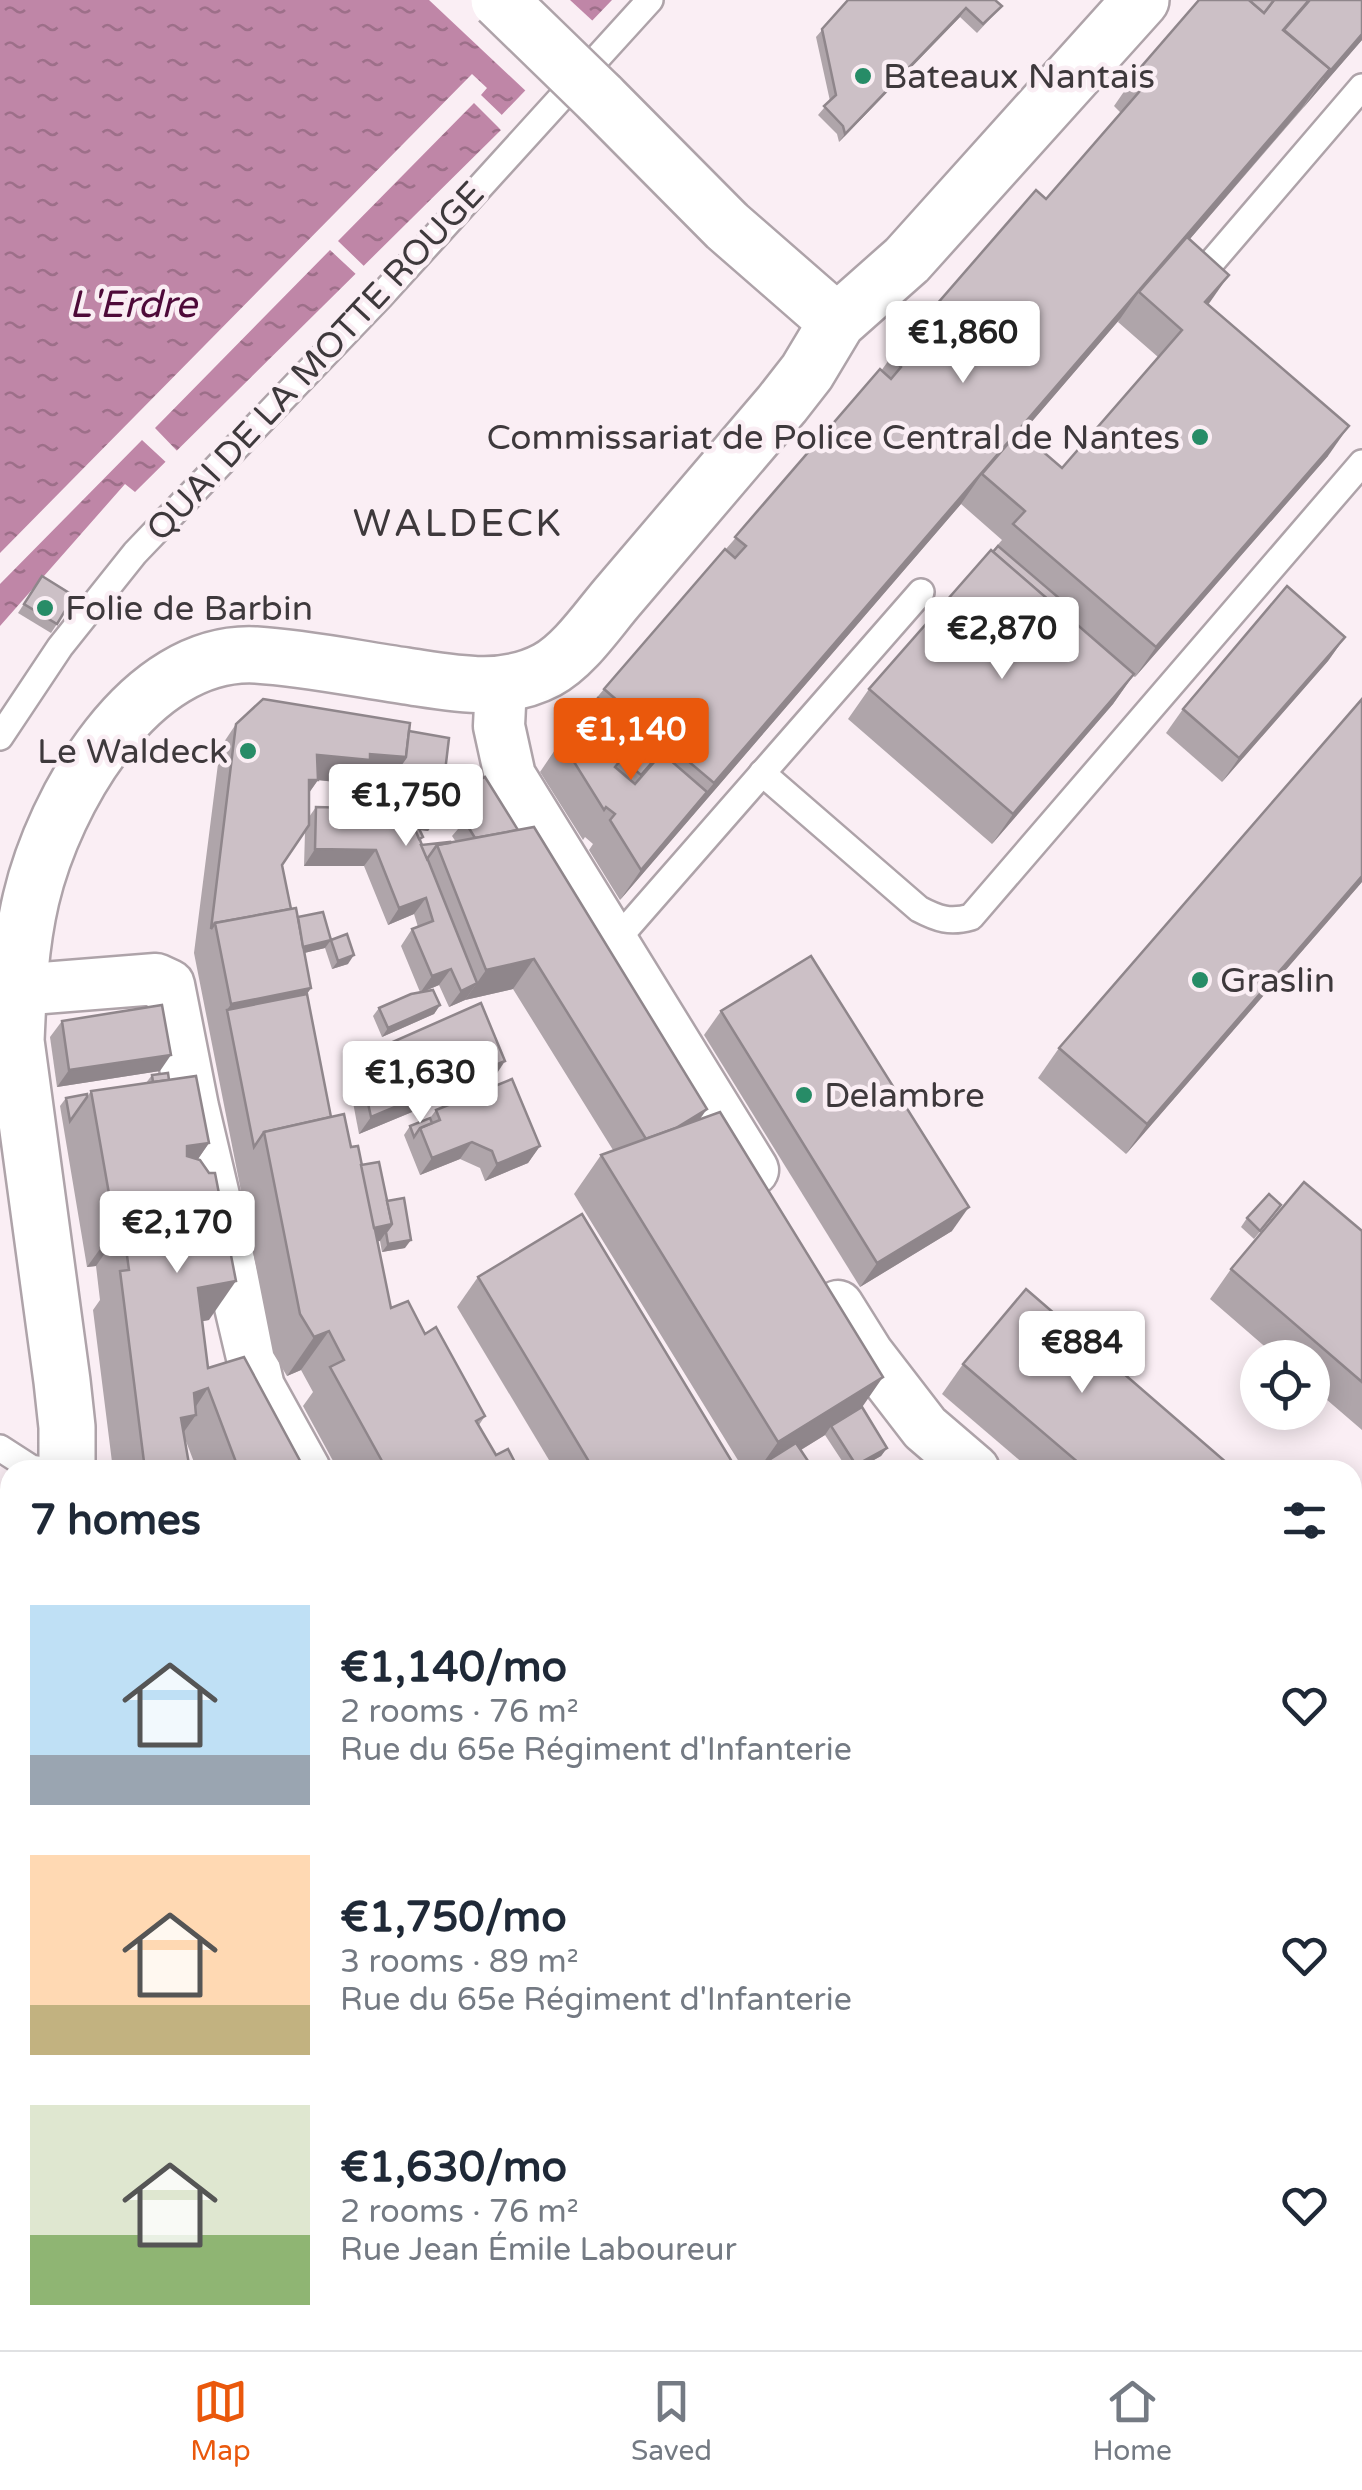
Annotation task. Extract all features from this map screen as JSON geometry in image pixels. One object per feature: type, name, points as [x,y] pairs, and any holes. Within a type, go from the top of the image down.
[{"type":"street","points":[[499,0],[726,226],[837,322]]},
{"type":"street","points":[[67,1460],[64,1396],[16,1042],[18,990],[28,917],[45,850],[95,756],[138,706],[175,676],[212,660],[254,655],[450,685],[501,684],[549,669],[782,404],[837,322],[907,260],[1141,0]]},
{"type":"street","points":[[501,684],[498,726],[510,776],[772,1202]]},
{"type":"street","points":[[18,990],[156,979],[169,986],[197,1125],[259,1388],[299,1460]]},
{"type":"street","points":[[815,1270],[868,1354],[925,1428],[962,1460]]},
{"type":"lane","name":"QUAI DE LA MOTTE ROUGE","points":[[0,737],[60,648],[135,553],[380,296],[650,0]]},
{"type":"lane","points":[[1189,288],[1362,87]]},
{"type":"lane","points":[[762,773],[919,909],[939,920],[955,922],[971,916],[1362,462]]},
{"type":"lane","points":[[612,945],[921,592]]},
{"type":"water","name":"L'Erdre","points":[[0,0],[612,0],[495,122],[501,130],[135,492],[125,484],[0,626]]},
{"type":"pier","points":[[429,0],[570,0],[596,24],[529,94]]},
{"type":"pier","points":[[472,74],[487,88],[481,95],[505,118],[501,130],[474,103],[338,241],[367,269],[359,277],[330,250],[155,428],[180,454],[169,465],[142,440],[0,584],[0,553]]},
{"type":"building","name":"Bateaux Nantais","points":[[848,0],[995,0],[1002,6],[983,24],[966,8],[845,134],[843,126],[824,106],[836,95],[822,29]]},
{"type":"building","points":[[1199,0],[1249,0],[1264,13],[1274,0],[1309,0],[1283,30],[1330,69],[714,783],[668,744],[641,775],[621,758],[648,727],[604,689],[725,549],[735,558],[746,546],[735,537],[880,369],[891,379],[901,367],[891,357],[1036,190],[1046,199],[1152,77],[1141,67]]},
{"type":"building","points":[[1249,0],[1274,0],[1264,13]]},
{"type":"building","points":[[1310,0],[1362,0],[1362,34],[1324,78],[1330,69],[1284,30]]},
{"type":"building","points":[[1187,237],[1229,275],[1205,302],[1349,426],[1156,647],[1013,524],[1025,511],[982,474],[1019,431],[1062,468],[1182,330],[1139,292]]},
{"type":"building","points":[[998,546],[1066,604],[1060,610],[993,552]]},
{"type":"building","points":[[991,550],[1134,674],[1013,814],[869,689]]},
{"type":"building","points":[[42,576],[74,596],[57,624],[24,604]]},
{"type":"building","points":[[1287,586],[1345,637],[1239,758],[1183,709]]},
{"type":"building","points":[[598,698],[641,735],[615,767],[635,784],[662,753],[707,792],[641,870],[610,820],[615,814],[606,807],[604,810],[561,741]]},
{"type":"building","points":[[263,699],[410,723],[406,757],[370,754],[370,760],[317,755],[318,780],[309,780],[309,825],[282,865],[291,909],[215,923],[211,929],[236,724]]},
{"type":"building","name":"Graslin","points":[[1362,699],[1362,876],[1147,1124],[1059,1048]]},
{"type":"building","points":[[409,731],[449,738],[440,814],[408,810],[477,983],[461,991],[451,969],[432,976],[412,929],[433,921],[426,898],[399,908],[376,850],[315,849],[316,807],[395,809]]},
{"type":"building","points":[[485,777],[518,830],[475,838],[464,820],[471,815],[466,806],[468,786]]},
{"type":"building","points":[[411,819],[415,820],[423,837],[419,839]]},
{"type":"building","points":[[534,827],[707,1109],[676,1128],[646,1139],[534,959],[486,970],[437,845]]},
{"type":"building","points":[[450,842],[437,845],[427,859],[421,845]]},
{"type":"building","points":[[296,908],[311,988],[231,1004],[215,923]]},
{"type":"building","points":[[323,912],[331,940],[303,947],[298,917]]},
{"type":"building","points":[[347,934],[354,955],[338,961],[331,940]]},
{"type":"building","name":"Delambre","points":[[811,956],[969,1207],[877,1263],[721,1011]]},
{"type":"building","points":[[433,990],[440,1005],[388,1028],[379,1008],[411,994]]},
{"type":"building","points":[[307,994],[331,1117],[264,1132],[254,1147],[227,1010]]},
{"type":"building","points":[[481,1003],[505,1061],[371,1117],[362,1076],[388,1044]]},
{"type":"building","points":[[162,1005],[171,1055],[69,1070],[62,1021]]},
{"type":"building","points":[[168,1073],[169,1080],[153,1082],[152,1075]]},
{"type":"building","points":[[196,1076],[209,1143],[187,1146],[187,1156],[200,1160],[209,1173],[215,1173],[236,1281],[198,1288],[208,1368],[244,1357],[300,1460],[235,1460],[208,1388],[194,1393],[196,1415],[181,1418],[188,1460],[144,1460],[120,1271],[129,1270],[123,1227],[115,1228],[91,1091]]},
{"type":"building","points":[[512,1079],[540,1146],[497,1164],[492,1151],[472,1142],[432,1158],[420,1128],[440,1120],[436,1110]]},
{"type":"building","points":[[87,1097],[70,1121],[66,1098]]},
{"type":"building","points":[[720,1112],[883,1377],[778,1442],[601,1155]]},
{"type":"building","points":[[344,1114],[351,1147],[358,1146],[391,1308],[408,1301],[425,1334],[436,1327],[485,1416],[476,1421],[496,1455],[508,1449],[514,1460],[381,1460],[330,1367],[344,1360],[329,1331],[314,1337],[300,1314],[264,1132]]},
{"type":"building","points":[[430,1118],[432,1123],[420,1128],[414,1137],[410,1126]]},
{"type":"building","points":[[379,1162],[392,1224],[374,1228],[361,1165]]},
{"type":"building","points":[[1304,1182],[1362,1231],[1362,1382],[1330,1354],[1330,1340],[1313,1340],[1231,1269]]},
{"type":"building","points":[[1269,1194],[1281,1205],[1260,1231],[1247,1218]]},
{"type":"building","points":[[404,1198],[411,1240],[388,1244],[386,1232],[392,1224],[387,1201]]},
{"type":"building","points":[[582,1214],[731,1460],[588,1460],[478,1277]]},
{"type":"building","points":[[1026,1289],[1223,1460],[1075,1460],[963,1364]]},
{"type":"building","points":[[862,1407],[887,1448],[865,1460],[853,1460],[831,1426]]},
{"type":"building","points":[[796,1443],[807,1460],[769,1460]]},
{"type":"place","name":"Bateaux Nantais","points":[[863,76]]},
{"type":"place","name":"Commissariat de Police Central de Nantes","points":[[1200,437]]},
{"type":"place","name":"Folie de Barbin","points":[[45,608]]},
{"type":"place","name":"Le Waldeck","points":[[248,751]]},
{"type":"place","name":"Graslin","points":[[1200,980]]},
{"type":"place","name":"Delambre","points":[[804,1095]]},
{"type":"district","name":"WALDECK","points":[[458,523]]}]
